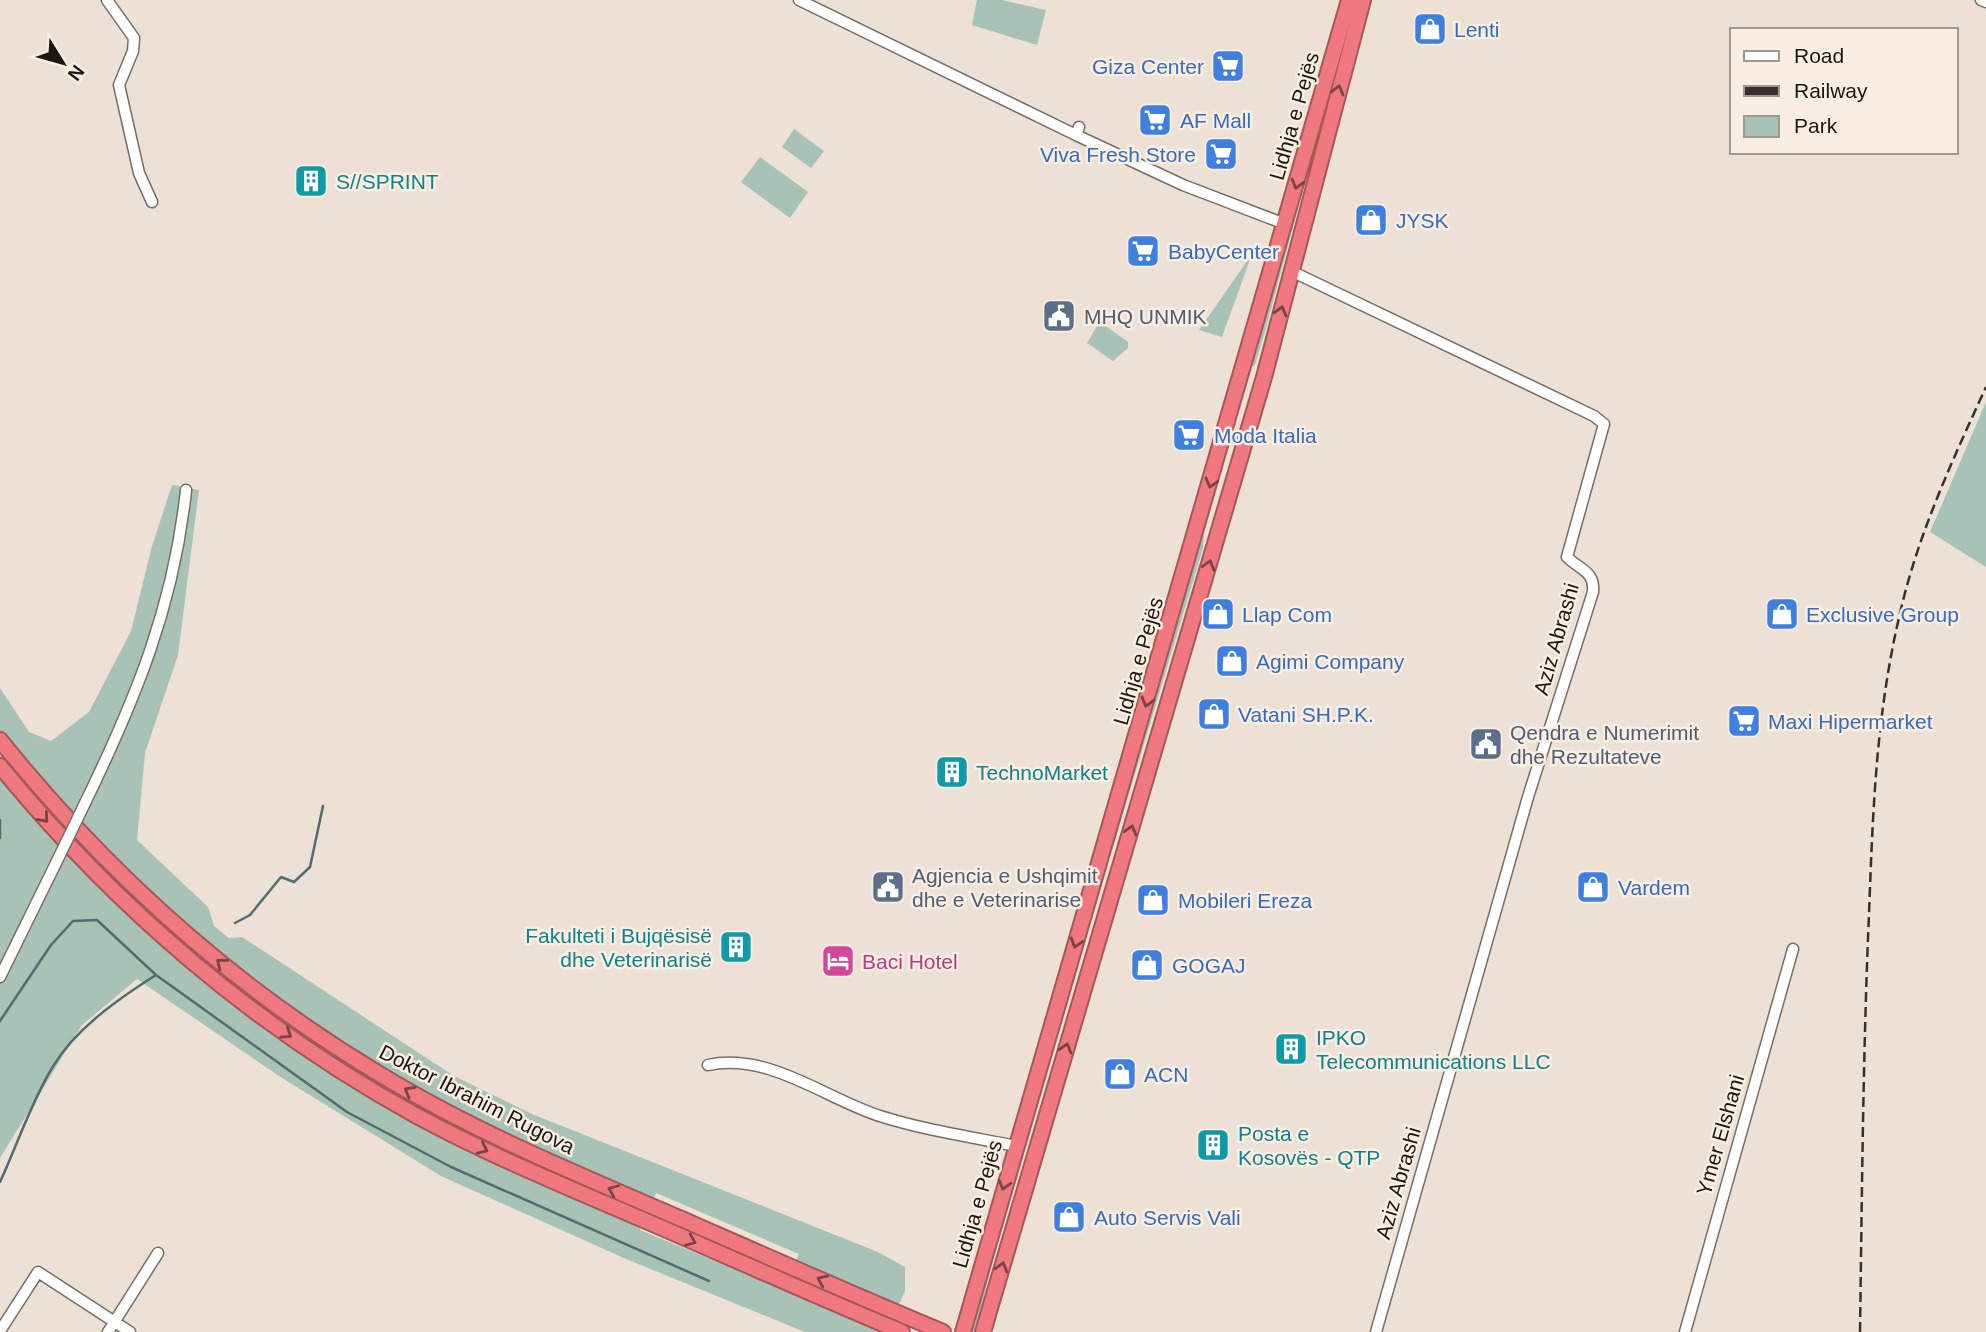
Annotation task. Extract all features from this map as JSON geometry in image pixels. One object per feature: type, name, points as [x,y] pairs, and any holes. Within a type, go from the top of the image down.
[{"type":"highway","name":"Lidhja e Pejës","points":[[961,1332],[1349,0]]},
{"type":"highway","name":"Lidhja e Pejës","points":[[983,1332],[1256,403],[1363,0]]},
{"type":"highway","name":"Doktor Ibrahim Rugova","points":[[0,740],[67,819],[166,917],[240,978],[351,1056],[423,1099],[515,1146],[943,1332]]},
{"type":"highway","name":"Doktor Ibrahim Rugova","points":[[0,766],[57,833],[155,930],[270,1022],[362,1083],[417,1116],[510,1162],[902,1332]]},
{"type":"street","points":[[107,0],[134,38],[133,51],[119,85],[139,173],[152,202]]},
{"type":"street","points":[[799,0],[1220,200],[1285,224]]},
{"type":"street","points":[[1981,0],[1986,2]]},
{"type":"street","name":"Aziz Abrashi","points":[[1291,271],[1604,424],[1567,557],[1589,572],[1593,578],[1593,592],[1528,797],[1376,1332]]},
{"type":"street","points":[[0,978],[135,698],[160,629],[175,566],[186,490]]},
{"type":"street","name":"Ymer Elshani","points":[[1685,1332],[1793,949]]},
{"type":"street","points":[[708,1065],[730,1063],[774,1072],[878,1115],[1016,1146]]},
{"type":"street","points":[[108,1332],[158,1253]]},
{"type":"street","points":[[0,1331],[38,1272],[130,1332]]},
{"type":"green space","points":[[977,0],[1002,0],[1046,10],[1037,45],[972,25]]},
{"type":"green space","points":[[1329,92],[1266,328],[1255,365],[1249,368]]},
{"type":"green space","points":[[794,129],[824,151],[811,168],[782,147]]},
{"type":"green space","points":[[760,157],[808,192],[790,218],[741,182]]},
{"type":"green space","points":[[1252,254],[1222,337],[1199,330]]},
{"type":"green space","points":[[1103,324],[1128,342],[1128,348],[1113,361],[1087,343],[1097,326]]},
{"type":"green space","points":[[1986,402],[1986,567],[1930,532]]},
{"type":"green space","points":[[1237,405],[1240,406],[1204,531],[1203,548],[1091,920],[993,1260],[975,1332],[969,1332]]},
{"type":"green space","points":[[172,485],[199,490],[178,655],[145,753],[137,840],[208,907],[214,926],[229,938],[242,937],[454,1076],[532,1114],[878,1252],[905,1267],[905,1291],[887,1332],[805,1332],[626,1259],[441,1176],[282,1078],[137,979],[82,1025],[0,1158],[0,688],[29,732],[51,741],[89,712],[131,631],[152,546]],"holes":[[[656,1193],[799,1254],[783,1289],[640,1230]]]},
{"type":"waterway","points":[[235,923],[250,915],[281,877],[294,882],[310,867],[323,806]]},
{"type":"waterway","points":[[0,820],[0,838]]},
{"type":"waterway","points":[[0,1021],[51,945],[73,921],[97,920],[156,975],[347,1112],[451,1167],[709,1281]]},
{"type":"waterway","points":[[0,1182],[37,1095],[62,1054],[98,1016],[156,975]]},
{"type":"railway","points":[[1860,1332],[1867,966],[1874,798],[1881,723],[1893,648],[1908,580],[1949,469],[1986,387]]},
{"type":"place","name":"Lenti","points":[[1430,29]]},
{"type":"place","name":"Giza Center","points":[[1228,66]]},
{"type":"place","name":"AF Mall","points":[[1155,120]]},
{"type":"place","name":"Viva Fresh Store","points":[[1221,154]]},
{"type":"place","name":"S//SPRINT","points":[[311,181]]},
{"type":"place","name":"JYSK","points":[[1371,220]]},
{"type":"place","name":"BabyCenter","points":[[1143,251]]},
{"type":"place","name":"MHQ UNMIK","points":[[1059,316]]},
{"type":"place","name":"Moda Italia","points":[[1189,435]]},
{"type":"place","name":"Llap Com","points":[[1218,614]]},
{"type":"place","name":"Exclusive Group","points":[[1782,614]]},
{"type":"place","name":"Agimi Company","points":[[1232,661]]},
{"type":"place","name":"Vatani SH.P.K.","points":[[1214,714]]},
{"type":"place","name":"Maxi Hipermarket","points":[[1744,721]]},
{"type":"place","name":"Qendra e Numerimit dhe Rezultateve","points":[[1486,744]]},
{"type":"place","name":"TechnoMarket","points":[[952,772]]},
{"type":"place","name":"Agjencia e Ushqimit dhe e Veterinarise","points":[[888,887]]},
{"type":"place","name":"Vardem","points":[[1593,887]]},
{"type":"place","name":"Mobileri Ereza","points":[[1153,900]]},
{"type":"place","name":"Fakulteti i Bujqësisë dhe Veterinarisë","points":[[736,947]]},
{"type":"place","name":"Baci Hotel","points":[[838,961]]},
{"type":"place","name":"GOGAJ","points":[[1147,965]]},
{"type":"place","name":"IPKO Telecommunications LLC","points":[[1291,1049]]},
{"type":"place","name":"ACN","points":[[1120,1074]]},
{"type":"place","name":"Posta e Kosovës - QTP","points":[[1213,1145]]},
{"type":"place","name":"Auto Servis Vali","points":[[1069,1217]]}]
